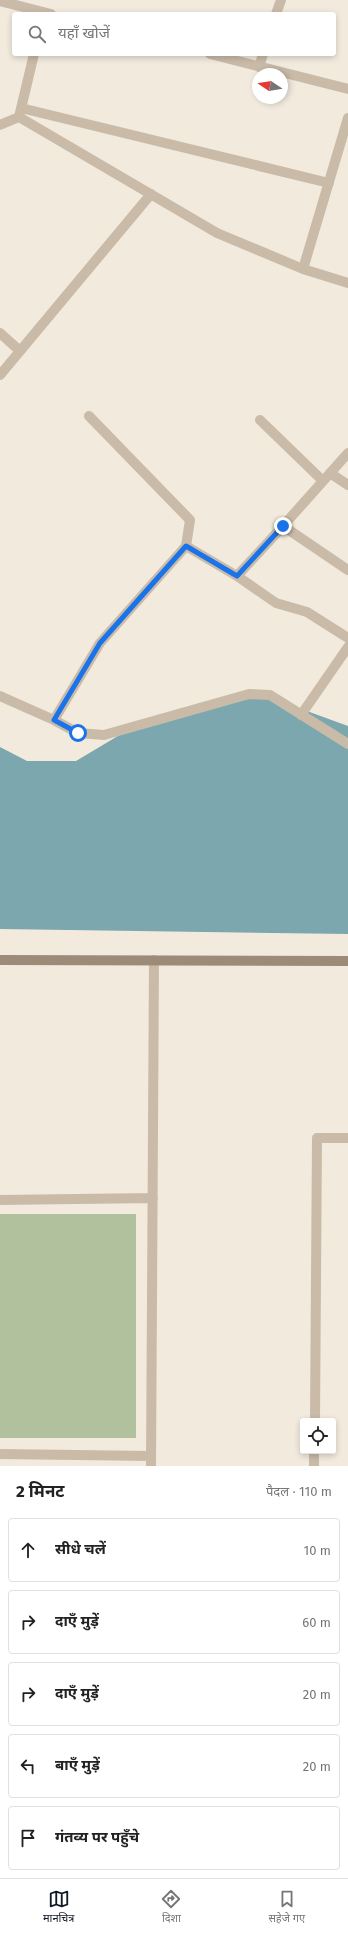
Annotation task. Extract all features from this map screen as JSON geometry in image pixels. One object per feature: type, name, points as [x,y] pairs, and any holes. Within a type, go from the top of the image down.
[{"type":"street","points":[[277,12],[281,0]]},
{"type":"street","points":[[0,1],[42,12]]},
{"type":"street","points":[[20,113],[34,56]]},
{"type":"street","points":[[218,56],[348,89]]},
{"type":"street","points":[[259,66],[262,56]]},
{"type":"street","points":[[20,113],[217,233],[303,269],[348,283]]},
{"type":"street","points":[[0,125],[20,113],[329,183]]},
{"type":"street","points":[[303,269],[348,118]]},
{"type":"street","points":[[0,375],[151,194]]},
{"type":"street","points":[[0,333],[20,351]]},
{"type":"street","points":[[54,720],[100,643],[186,546],[190,520],[89,416]]},
{"type":"street","points":[[260,420],[323,481]]},
{"type":"street","points":[[237,576],[348,453]]},
{"type":"street","points":[[330,474],[348,486]]},
{"type":"street","points":[[283,526],[348,570]]},
{"type":"street","points":[[186,546],[237,576],[276,603],[307,612],[348,638]]},
{"type":"street","points":[[301,715],[348,647]]},
{"type":"street","points":[[0,696],[54,720],[78,733],[104,735],[249,694],[270,696],[348,744]]},
{"type":"street","points":[[0,960],[348,961]]},
{"type":"street","points":[[0,1454],[151,1461],[154,960]]},
{"type":"street","points":[[315,1418],[317,1138],[348,1138]]},
{"type":"street","points":[[0,1200],[153,1198]]},
{"type":"street","points":[[314,1454],[314,1466]]},
{"type":"green space","points":[[0,1214],[136,1214],[136,1438],[0,1438]]},
{"type":"water","points":[[252,691],[348,726],[348,934],[0,929],[0,747],[27,761],[76,761],[138,724]]},
{"type":"route","points":[[78,733],[54,720],[100,643],[186,546],[237,576],[283,526]]}]
